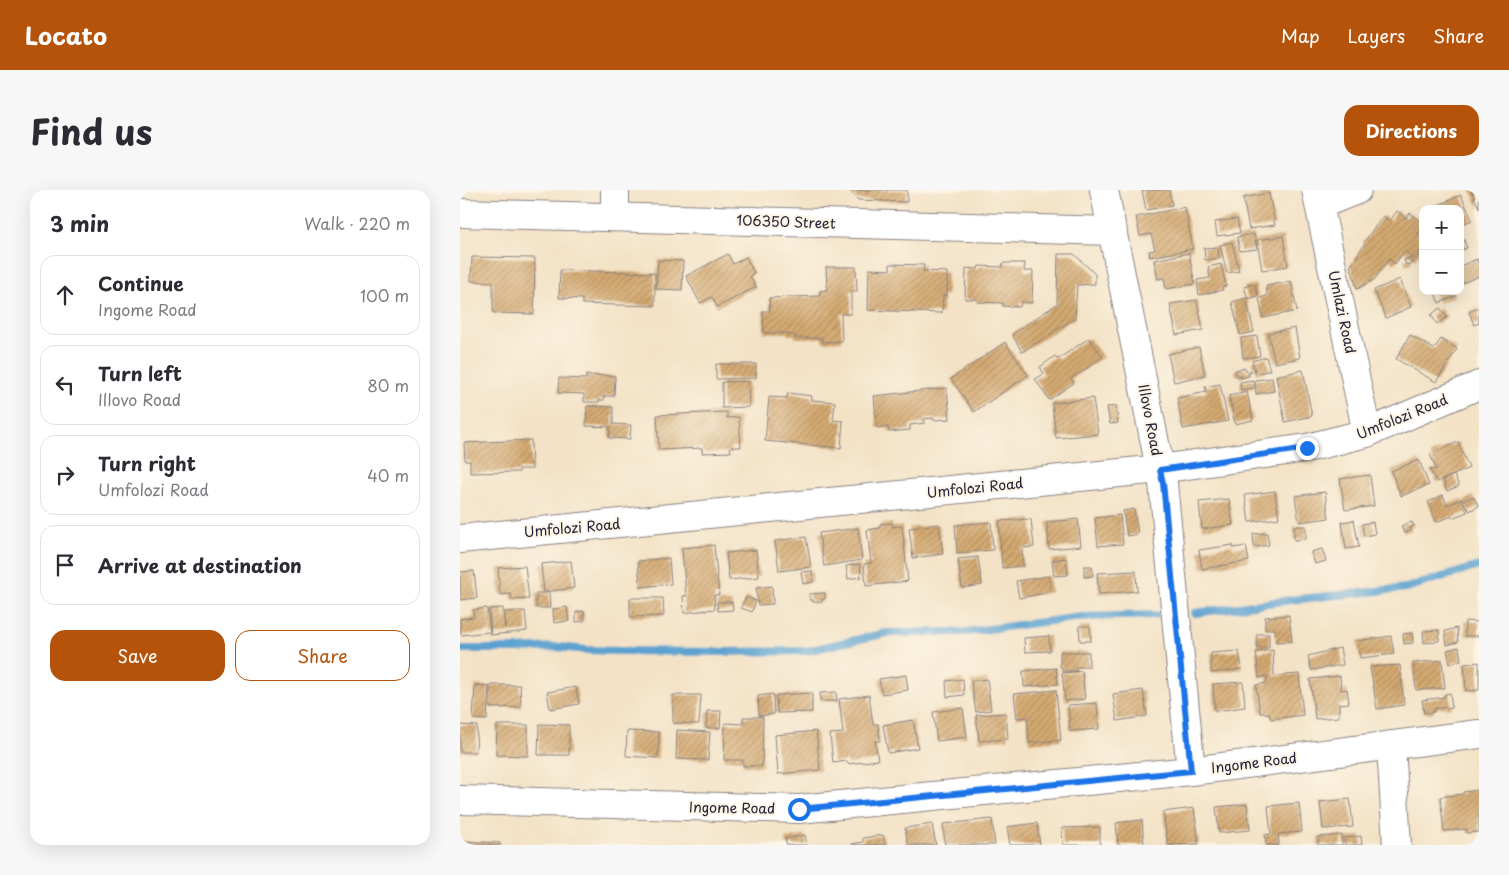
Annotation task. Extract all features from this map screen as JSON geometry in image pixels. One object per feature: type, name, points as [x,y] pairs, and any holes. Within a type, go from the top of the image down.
[{"type":"street","points":[[615,217],[616,190]]},
{"type":"street","name":"Illovo Road","points":[[1104,190],[1163,483],[1191,771]]},
{"type":"street","points":[[1318,198],[1357,190]]},
{"type":"street","name":"Umlazi Road","points":[[1318,198],[1368,433]]},
{"type":"street","name":"106350 Street","points":[[460,213],[1112,231]]},
{"type":"street","name":"Umfolozi Road","points":[[460,538],[1160,470],[1307,448],[1368,433],[1479,386]]},
{"type":"street","name":"Ingome Road","points":[[460,800],[799,809],[1191,771],[1479,734]]},
{"type":"street","points":[[1391,745],[1397,845]]},
{"type":"building","points":[[849,190],[907,190],[907,202],[858,200]]},
{"type":"building","points":[[1142,190],[1169,190],[1172,205],[1146,210]]},
{"type":"building","points":[[1471,190],[1479,190],[1479,208]]},
{"type":"building","points":[[1269,193],[1275,225],[1249,229],[1243,198]]},
{"type":"building","points":[[1461,195],[1472,220],[1464,223],[1464,205],[1438,205]]},
{"type":"building","points":[[1185,207],[1193,249],[1150,257],[1149,251],[1155,250],[1151,234],[1140,236],[1136,217]]},
{"type":"building","points":[[1397,211],[1406,218],[1410,213],[1419,220],[1419,254],[1415,259],[1404,251],[1395,264],[1389,259],[1375,279],[1357,289],[1350,267],[1364,242],[1383,216],[1390,221]]},
{"type":"building","points":[[1237,219],[1240,233],[1217,236],[1215,222]]},
{"type":"building","points":[[1254,234],[1257,249],[1240,251],[1237,237]]},
{"type":"building","points":[[1283,236],[1288,266],[1262,270],[1257,240]]},
{"type":"building","points":[[1232,242],[1239,271],[1227,273],[1220,245]]},
{"type":"building","points":[[1218,247],[1219,258],[1205,260],[1204,248]]},
{"type":"building","points":[[1189,253],[1195,284],[1166,289],[1164,278],[1158,279],[1154,260]]},
{"type":"building","points":[[728,254],[733,264],[746,257],[754,273],[750,276],[756,287],[717,307],[712,297],[700,303],[686,276]]},
{"type":"building","points":[[1058,254],[1074,254],[1095,274],[1095,284],[1077,285],[1075,318],[1022,352],[1012,334],[1057,304]]},
{"type":"building","points":[[472,257],[535,258],[534,314],[493,313],[493,282],[471,281]]},
{"type":"building","points":[[1411,258],[1412,263],[1406,265],[1404,260]]},
{"type":"building","points":[[1477,259],[1479,276],[1464,282],[1464,264]]},
{"type":"building","points":[[658,260],[683,261],[682,290],[656,289]]},
{"type":"building","points":[[1003,263],[1025,263],[1024,271],[1033,271],[1032,303],[1021,302],[1020,307],[1003,306],[1003,303],[977,302],[977,299],[965,299],[966,268],[978,269],[979,266],[1002,267]]},
{"type":"building","points":[[890,264],[924,265],[923,271],[947,272],[947,296],[943,295],[942,313],[868,310],[869,269],[890,270]]},
{"type":"building","points":[[1221,264],[1226,286],[1222,287],[1223,290],[1199,295],[1197,280],[1210,278],[1208,267]]},
{"type":"building","points":[[826,267],[856,267],[857,291],[851,291],[851,314],[841,314],[842,341],[822,342],[822,338],[795,338],[795,335],[788,335],[788,333],[764,333],[763,311],[770,311],[769,298],[820,296],[820,291],[827,290]]},
{"type":"building","points":[[560,270],[655,273],[655,306],[582,304],[582,299],[559,298]]},
{"type":"building","points":[[1400,279],[1411,307],[1386,318],[1374,290]]},
{"type":"building","points":[[1291,281],[1297,311],[1263,318],[1259,298],[1267,296],[1266,286]]},
{"type":"building","points":[[1255,284],[1258,296],[1248,299],[1244,287]]},
{"type":"building","points":[[1436,295],[1456,295],[1456,296],[1439,303]]},
{"type":"building","points":[[1246,298],[1254,332],[1240,335],[1232,302]]},
{"type":"building","points":[[1197,300],[1203,330],[1176,335],[1170,304]]},
{"type":"building","points":[[1479,307],[1479,323],[1474,325],[1469,312]]},
{"type":"building","points":[[1440,308],[1447,317],[1437,324],[1431,315]]},
{"type":"building","points":[[1295,328],[1300,358],[1275,363],[1268,333]]},
{"type":"building","points":[[1410,335],[1434,349],[1441,339],[1457,349],[1436,382],[1396,359]]},
{"type":"building","points":[[1257,336],[1260,356],[1243,358],[1241,338]]},
{"type":"building","points":[[1089,338],[1103,357],[1071,379],[1074,383],[1049,400],[1035,379],[1044,374],[1040,367],[1055,356],[1058,359]]},
{"type":"building","points":[[1005,342],[1028,375],[974,412],[951,379]]},
{"type":"building","points":[[1199,347],[1205,375],[1174,382],[1168,354]]},
{"type":"building","points":[[1266,357],[1270,370],[1256,374],[1252,361]]},
{"type":"building","points":[[716,364],[756,364],[756,378],[716,379]]},
{"type":"building","points":[[1245,368],[1246,371],[1251,370],[1251,373],[1248,373],[1249,376],[1240,378],[1240,375],[1236,376],[1235,370]]},
{"type":"building","points":[[1303,370],[1312,416],[1285,422],[1276,376]]},
{"type":"building","points":[[586,375],[615,376],[614,396],[604,396],[604,400],[599,400],[599,402],[584,402],[584,394],[558,393],[559,378],[586,379]]},
{"type":"building","points":[[1272,378],[1274,391],[1256,394],[1255,380]]},
{"type":"building","points":[[1253,380],[1254,388],[1241,390],[1240,382]]},
{"type":"building","points":[[748,381],[749,407],[722,408],[722,382]]},
{"type":"building","points":[[1220,384],[1228,421],[1183,429],[1177,398],[1206,392],[1205,387]]},
{"type":"building","points":[[947,388],[950,419],[924,419],[925,423],[910,425],[910,430],[889,432],[888,427],[877,428],[874,396]]},
{"type":"building","points":[[1247,392],[1253,420],[1235,424],[1229,396]]},
{"type":"building","points":[[788,393],[812,396],[811,400],[835,402],[833,420],[843,421],[841,448],[765,441],[769,397],[787,398]]},
{"type":"building","points":[[1093,398],[1098,434],[1056,438],[1052,403]]},
{"type":"building","points":[[587,406],[613,407],[613,424],[631,425],[630,439],[609,438],[610,427],[586,426]]},
{"type":"building","points":[[1116,406],[1118,423],[1110,424],[1107,407]]},
{"type":"building","points":[[727,412],[727,418],[739,417],[741,447],[730,447],[731,452],[702,453],[702,448],[659,450],[657,415]]},
{"type":"building","points":[[531,440],[532,469],[519,469],[519,472],[470,473],[470,461],[465,461],[464,443]]},
{"type":"building","points":[[1458,442],[1469,468],[1437,482],[1430,470],[1436,469],[1430,454]]},
{"type":"building","points":[[1419,460],[1429,485],[1401,496],[1391,471]]},
{"type":"building","points":[[1370,475],[1374,506],[1345,510],[1340,479]]},
{"type":"building","points":[[1454,475],[1459,486],[1447,491],[1443,480]]},
{"type":"building","points":[[1275,491],[1279,518],[1249,522],[1245,495]]},
{"type":"building","points":[[1325,492],[1329,518],[1299,522],[1295,496]]},
{"type":"building","points":[[1443,495],[1447,505],[1462,499],[1467,512],[1436,522],[1428,502]]},
{"type":"building","points":[[1473,496],[1479,506],[1469,511],[1463,501]]},
{"type":"building","points":[[1229,499],[1233,525],[1202,529],[1199,502]]},
{"type":"building","points":[[1134,509],[1138,534],[1127,536],[1123,511]]},
{"type":"building","points":[[1120,515],[1123,544],[1098,546],[1095,518]]},
{"type":"building","points":[[1031,519],[1034,547],[1022,548],[1023,566],[1002,568],[999,521]]},
{"type":"building","points":[[1078,519],[1081,546],[1049,549],[1047,522]]},
{"type":"building","points":[[1354,520],[1359,547],[1346,549],[1342,522]]},
{"type":"building","points":[[991,522],[993,550],[957,553],[955,525]]},
{"type":"building","points":[[1373,522],[1375,534],[1364,536],[1362,524]]},
{"type":"building","points":[[1412,522],[1414,526],[1410,528],[1412,530],[1404,533],[1401,526]]},
{"type":"building","points":[[892,523],[893,527],[902,526],[908,581],[866,586],[864,564],[871,563],[867,530],[880,528],[880,524]]},
{"type":"building","points":[[939,524],[943,554],[913,558],[909,528]]},
{"type":"building","points":[[1294,526],[1306,526],[1306,539],[1294,540]]},
{"type":"building","points":[[858,528],[862,560],[824,566],[819,533]]},
{"type":"building","points":[[1267,533],[1269,545],[1254,547],[1253,534]]},
{"type":"building","points":[[806,537],[811,567],[779,571],[775,541]]},
{"type":"building","points":[[714,545],[719,595],[714,595],[715,609],[684,613],[683,596],[686,596],[682,548]]},
{"type":"building","points":[[1233,545],[1233,548],[1246,546],[1249,561],[1202,569],[1199,550]]},
{"type":"building","points":[[1322,549],[1326,561],[1315,564],[1311,552]]},
{"type":"building","points":[[756,550],[759,577],[729,580],[726,553]]},
{"type":"building","points":[[978,557],[982,585],[962,588],[958,559]]},
{"type":"building","points":[[669,558],[671,584],[640,587],[638,561]]},
{"type":"building","points":[[1066,558],[1068,575],[1054,576],[1052,560]]},
{"type":"building","points":[[571,561],[574,588],[544,592],[541,564]]},
{"type":"building","points":[[860,564],[861,577],[848,579],[846,566]]},
{"type":"building","points":[[525,566],[529,599],[512,600],[511,594],[500,595],[498,568]]},
{"type":"building","points":[[1084,566],[1092,566],[1093,576],[1084,577]]},
{"type":"building","points":[[474,571],[477,598],[460,600],[460,572]]},
{"type":"building","points":[[812,571],[813,582],[803,584],[801,572]]},
{"type":"building","points":[[1136,571],[1137,591],[1099,594],[1097,573]]},
{"type":"building","points":[[1049,576],[1051,592],[1019,598],[1016,581]]},
{"type":"building","points":[[772,586],[773,604],[758,605],[756,588]]},
{"type":"building","points":[[536,593],[549,593],[550,608],[536,608]]},
{"type":"building","points":[[825,593],[825,599],[822,599],[822,602],[810,600],[809,594]]},
{"type":"building","points":[[746,597],[756,601],[752,612],[741,608]]},
{"type":"building","points":[[630,598],[663,598],[664,616],[630,617]]},
{"type":"building","points":[[717,602],[732,602],[733,610],[718,611]]},
{"type":"building","points":[[567,607],[569,621],[554,623],[553,609]]},
{"type":"building","points":[[487,608],[490,632],[461,635],[460,619],[474,617],[473,610]]},
{"type":"building","points":[[503,608],[505,628],[505,612],[525,611],[527,631],[491,635],[489,609]]},
{"type":"building","points":[[584,611],[584,621],[576,622],[576,612]]},
{"type":"building","points":[[1289,615],[1292,641],[1276,642],[1275,629],[1265,629],[1265,617]]},
{"type":"building","points":[[1465,621],[1479,622],[1479,636],[1465,636]]},
{"type":"building","points":[[1079,626],[1090,626],[1091,641],[1080,641]]},
{"type":"building","points":[[1457,628],[1458,642],[1447,645],[1445,631]]},
{"type":"building","points":[[1439,630],[1439,641],[1424,643],[1423,631]]},
{"type":"building","points":[[1412,633],[1413,643],[1404,644],[1403,634]]},
{"type":"building","points":[[1257,634],[1269,634],[1269,648],[1257,648]]},
{"type":"building","points":[[1049,636],[1050,651],[1025,652],[1024,638]]},
{"type":"building","points":[[1391,636],[1394,654],[1360,658],[1357,641]]},
{"type":"building","points":[[1459,647],[1461,660],[1450,664],[1447,650]]},
{"type":"building","points":[[1340,648],[1343,665],[1311,670],[1308,656]]},
{"type":"building","points":[[1273,650],[1274,676],[1299,674],[1303,715],[1271,719],[1269,713],[1260,713],[1256,685],[1267,683],[1267,676],[1259,678],[1256,652]]},
{"type":"building","points":[[1239,651],[1242,669],[1211,673],[1211,653]]},
{"type":"building","points":[[1060,652],[1089,652],[1089,667],[1076,667],[1076,671],[1062,671],[1062,667],[1060,667]]},
{"type":"building","points":[[1442,660],[1445,688],[1416,690],[1413,663]]},
{"type":"building","points":[[1479,662],[1479,690],[1466,691],[1464,664]]},
{"type":"building","points":[[1400,665],[1404,705],[1377,709],[1370,667]]},
{"type":"building","points":[[1056,668],[1058,684],[1024,687],[1023,671]]},
{"type":"building","points":[[1082,671],[1085,699],[1065,701],[1062,673]]},
{"type":"building","points":[[906,675],[908,690],[882,694],[879,679]]},
{"type":"building","points":[[1340,676],[1341,690],[1347,689],[1349,703],[1339,704],[1339,717],[1315,719],[1310,679]]},
{"type":"building","points":[[963,679],[964,695],[947,697],[946,681]]},
{"type":"building","points":[[987,679],[991,710],[976,712],[971,681]]},
{"type":"building","points":[[1243,682],[1245,707],[1215,711],[1213,684]]},
{"type":"building","points":[[475,685],[489,686],[487,720],[473,719]]},
{"type":"building","points":[[490,685],[520,685],[521,707],[490,708]]},
{"type":"building","points":[[576,687],[579,704],[550,709],[547,692]]},
{"type":"building","points":[[1056,690],[1061,740],[1029,743],[1027,717],[1017,718],[1014,694]]},
{"type":"building","points":[[1143,690],[1147,716],[1117,721],[1113,694]]},
{"type":"building","points":[[836,692],[837,701],[820,701],[820,693]]},
{"type":"building","points":[[812,693],[812,712],[777,713],[776,695]]},
{"type":"building","points":[[1450,693],[1452,708],[1434,709],[1434,712],[1424,713],[1422,700],[1445,697],[1445,694]]},
{"type":"building","points":[[773,694],[774,714],[759,716],[758,696]]},
{"type":"building","points":[[673,695],[701,695],[699,724],[673,723]]},
{"type":"building","points":[[869,695],[873,724],[878,724],[880,741],[875,741],[878,760],[848,764],[847,761],[833,763],[830,734],[843,733],[839,699]]},
{"type":"building","points":[[1097,703],[1099,729],[1070,731],[1068,705]]},
{"type":"building","points":[[963,708],[967,737],[937,741],[933,712]]},
{"type":"building","points":[[707,711],[721,711],[720,728],[706,728]]},
{"type":"building","points":[[1006,713],[1008,739],[979,741],[976,715]]},
{"type":"building","points":[[743,717],[763,717],[762,766],[743,766],[743,760],[724,760],[725,723],[743,724]]},
{"type":"building","points":[[913,720],[918,748],[888,753],[883,725]]},
{"type":"building","points":[[539,724],[569,725],[569,755],[538,755]]},
{"type":"building","points":[[460,725],[477,726],[476,752],[460,752]]},
{"type":"building","points":[[497,725],[528,725],[528,756],[496,755]]},
{"type":"building","points":[[677,730],[710,732],[708,760],[676,759]]},
{"type":"building","points":[[627,731],[659,732],[658,758],[626,756]]},
{"type":"building","points":[[816,731],[820,770],[778,774],[775,735]]},
{"type":"building","points":[[1479,790],[1479,832],[1467,833],[1467,829],[1444,831],[1440,797]]},
{"type":"building","points":[[1350,799],[1353,827],[1323,829],[1320,802]]},
{"type":"building","points":[[1299,803],[1302,832],[1278,834],[1279,845],[1266,845],[1265,835],[1271,834],[1268,806]]},
{"type":"building","points":[[1247,804],[1250,830],[1219,833],[1216,807]]},
{"type":"building","points":[[1194,808],[1199,844],[1168,845],[1163,812]]},
{"type":"building","points":[[992,819],[995,845],[945,845],[943,824]]},
{"type":"building","points":[[1142,820],[1144,845],[1118,845],[1116,823]]},
{"type":"building","points":[[1037,823],[1040,845],[1010,845],[1007,827]]},
{"type":"building","points":[[932,824],[936,845],[908,845],[905,828]]},
{"type":"building","points":[[1100,827],[1100,845],[1063,845],[1062,828]]},
{"type":"building","points":[[805,835],[807,845],[787,845],[785,839]]},
{"type":"building","points":[[883,835],[885,845],[852,845],[863,842],[863,838]]},
{"type":"building","points":[[1342,835],[1342,845],[1318,845],[1318,837]]},
{"type":"building","points":[[1361,836],[1362,845],[1345,845],[1344,838]]},
{"type":"building","points":[[460,841],[500,843],[500,845],[460,845]]},
{"type":"waterway","points":[[1195,613],[1290,600],[1406,588],[1479,566]]},
{"type":"waterway","points":[[460,649],[558,647],[620,651],[806,651],[887,633],[965,632],[1082,617],[1155,615]]},
{"type":"route","points":[[799,809],[1191,771],[1163,483],[1160,470],[1307,448]]}]
